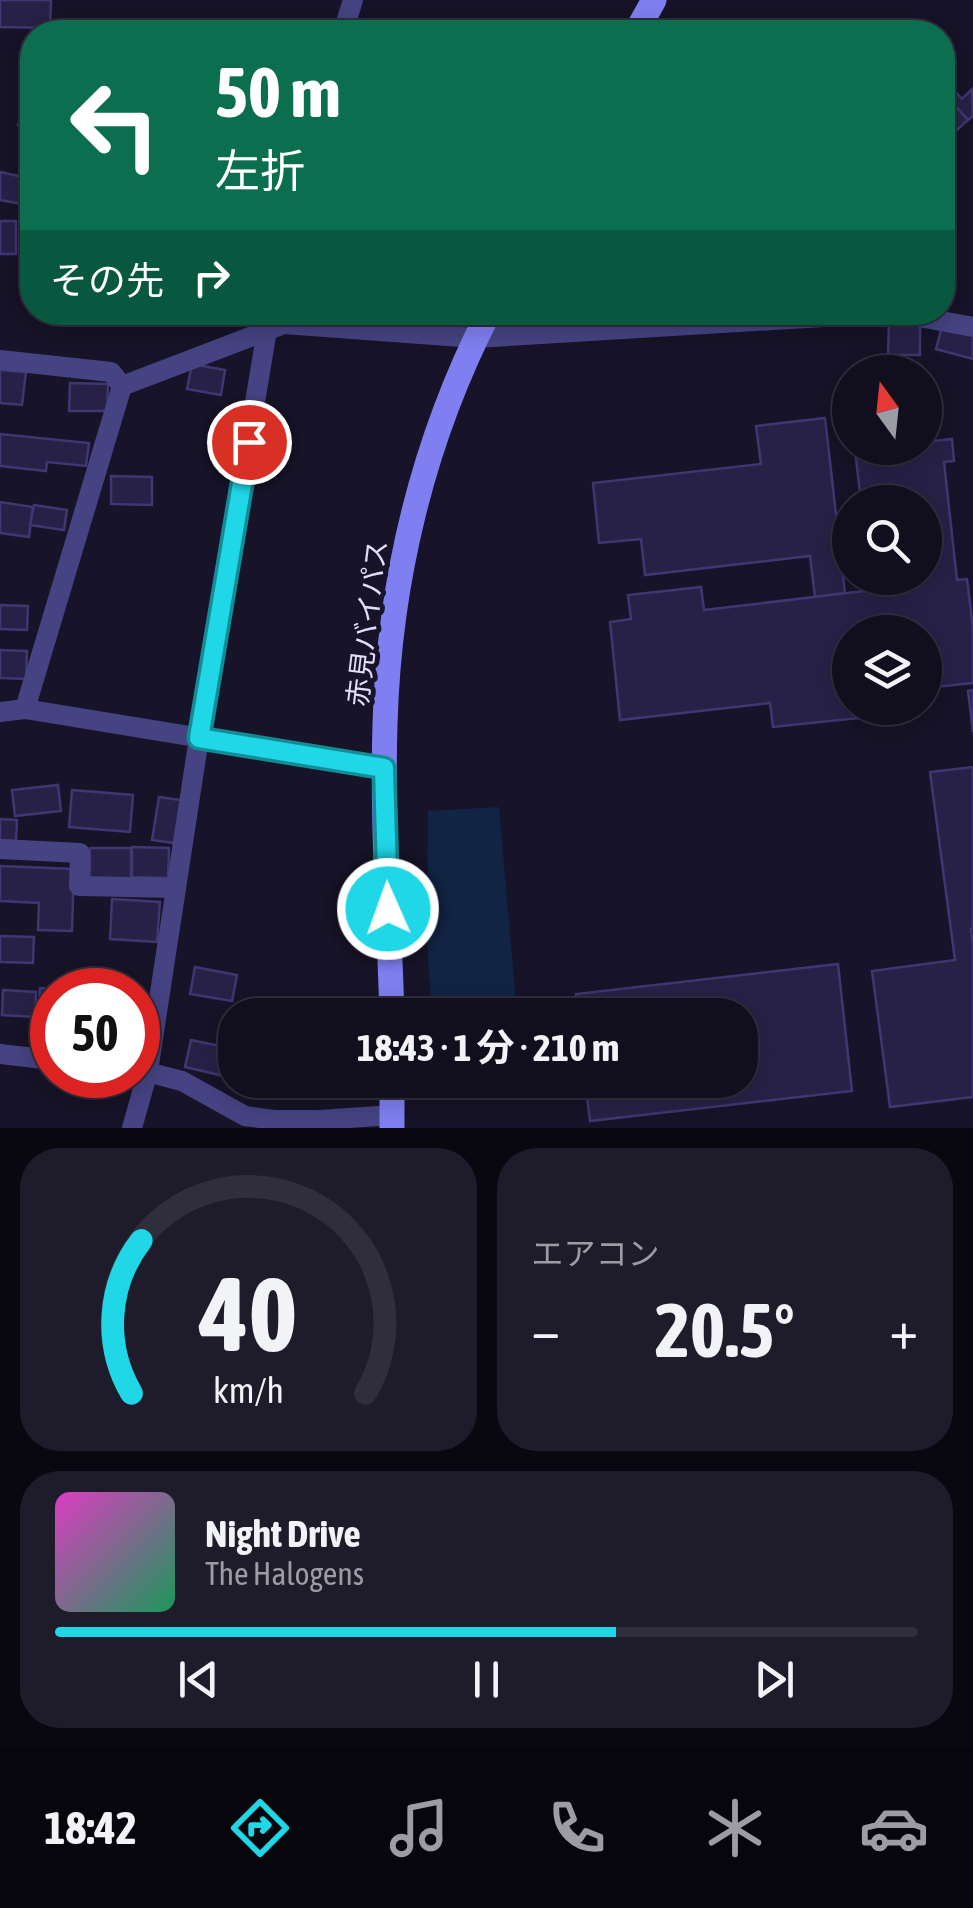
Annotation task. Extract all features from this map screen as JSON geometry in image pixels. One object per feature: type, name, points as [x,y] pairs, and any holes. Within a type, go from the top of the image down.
[{"type":"main road","name":"赤見バイパス","points":[[391,998],[384,768],[388,667],[401,566],[425,469],[482,325]]},
{"type":"street","points":[[26,710],[122,386],[262,325]]},
{"type":"street","points":[[160,976],[268,325]]},
{"type":"street","points":[[298,325],[475,338],[691,325]]},
{"type":"street","points":[[0,360],[111,372],[122,386]]},
{"type":"street","points":[[0,712],[26,710],[384,768]]},
{"type":"street","points":[[0,849],[80,853],[79,886],[176,888]]},
{"type":"street","points":[[0,1054],[30,1057]]},
{"type":"street","points":[[160,1075],[182,1081],[245,1116],[274,1120],[393,1121]]},
{"type":"street","points":[[132,1128],[138,1098]]},
{"type":"green space","points":[[511,325],[637,325],[507,333]]},
{"type":"water","points":[[499,807],[516,998],[431,998],[428,811]]},
{"type":"building","points":[[0,0],[51,0],[50,20],[20,20],[20,27],[0,27]]},
{"type":"building","points":[[972,89],[973,116],[968,120],[955,106],[955,91],[962,99]]},
{"type":"building","points":[[955,106],[968,120],[955,132]]},
{"type":"building","points":[[0,172],[20,176],[20,204],[0,200]]},
{"type":"building","points":[[0,221],[16,221],[16,254],[0,254]]},
{"type":"building","points":[[889,325],[920,325],[920,355],[888,355]]},
{"type":"building","points":[[942,325],[973,331],[973,359],[936,349]]},
{"type":"building","points":[[192,364],[225,370],[221,395],[187,389]]},
{"type":"building","points":[[0,370],[26,372],[22,405],[0,403]]},
{"type":"building","points":[[70,383],[108,384],[107,411],[69,411]]},
{"type":"building","points":[[825,418],[833,485],[832,595],[815,597],[810,556],[645,575],[641,539],[599,543],[593,483],[761,464],[756,426]]},
{"type":"building","points":[[0,434],[89,443],[86,466],[47,462],[46,471],[0,466]]},
{"type":"building","points":[[952,439],[954,461],[944,462],[957,580],[967,579],[973,628],[973,683],[942,686],[942,615],[832,615],[832,721],[773,727],[770,703],[620,720],[610,622],[631,619],[628,595],[701,587],[704,610],[832,595],[942,595],[942,485],[859,485],[857,465],[942,465],[942,440]]},
{"type":"building","points":[[111,476],[152,477],[152,505],[111,504]]},
{"type":"building","points":[[0,502],[33,507],[29,537],[0,533]]},
{"type":"building","points":[[34,505],[67,510],[64,530],[30,525]]},
{"type":"building","points":[[0,605],[28,606],[27,630],[0,629]]},
{"type":"building","points":[[0,650],[27,651],[26,679],[0,678]]},
{"type":"building","points":[[973,690],[973,732],[968,691]]},
{"type":"building","points":[[973,767],[973,1097],[890,1107],[872,971],[955,960],[930,772]]},
{"type":"building","points":[[58,785],[61,811],[15,816],[12,790]]},
{"type":"building","points":[[72,790],[133,795],[130,832],[69,827]]},
{"type":"building","points":[[159,797],[181,800],[174,843],[152,840]]},
{"type":"building","points":[[0,819],[17,820],[16,841],[0,840]]},
{"type":"building","points":[[132,847],[169,848],[168,878],[132,877]]},
{"type":"building","points":[[90,848],[131,848],[131,878],[90,879]]},
{"type":"building","points":[[0,866],[74,869],[72,931],[38,930],[39,903],[0,901]]},
{"type":"building","points":[[112,899],[160,902],[157,942],[110,939]]},
{"type":"building","points":[[0,936],[34,937],[33,963],[0,962]]},
{"type":"building","points":[[838,964],[852,1091],[590,1121],[587,1098],[758,1098],[758,998],[576,998],[576,994]]},
{"type":"building","points":[[195,967],[237,975],[233,998],[190,994]]},
{"type":"building","points":[[3,990],[30,992],[30,1017],[2,1015]]},
{"type":"building","points":[[191,1040],[218,1046],[218,1075],[185,1067]]},
{"type":"route","points":[[249,442],[199,738],[384,768],[388,909]]}]
